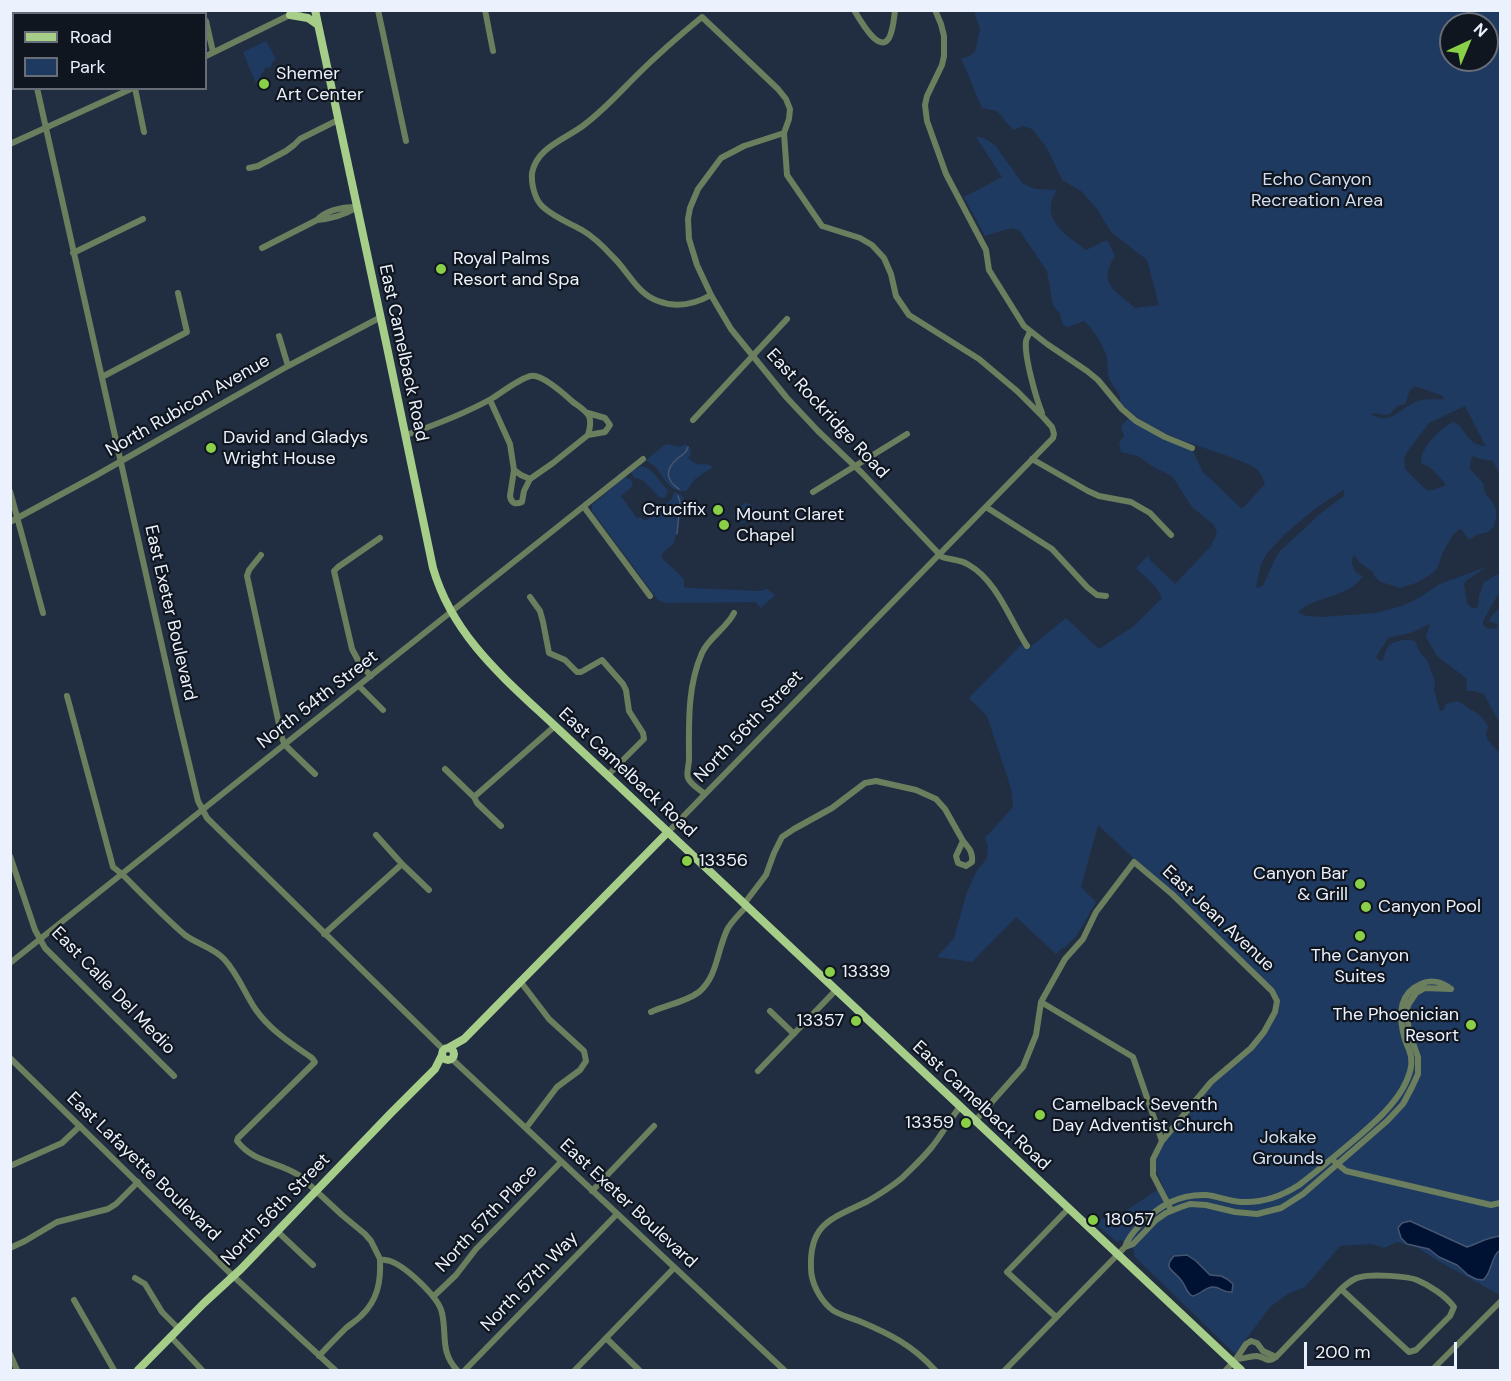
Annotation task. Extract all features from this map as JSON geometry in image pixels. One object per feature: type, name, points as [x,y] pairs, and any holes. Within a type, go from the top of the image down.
[{"type":"main road","name":"East Camelback Road","points":[[315,10],[433,568],[441,593],[468,638],[482,655],[555,726],[1117,1255],[1235,1361],[1241,1371]]},
{"type":"main road","points":[[290,15],[308,18],[318,25]]},
{"type":"main road","name":"North 56th Street","points":[[138,1371],[668,832]]},
{"type":"street","points":[[207,55],[300,10]]},
{"type":"street","points":[[378,10],[406,141]]},
{"type":"street","points":[[485,10],[493,51]]},
{"type":"street","points":[[854,10],[874,38],[883,43],[890,37],[896,10]]},
{"type":"street","points":[[935,10],[944,36],[944,56],[925,105],[930,130],[946,174],[986,250],[989,270],[1020,321],[1030,332],[1098,380],[1122,409],[1136,421],[1164,437],[1192,448]]},
{"type":"street","points":[[711,295],[696,303],[678,304],[658,301],[642,292],[615,258],[594,239],[542,206],[534,190],[532,173],[545,150],[583,126],[602,110],[669,44],[702,17],[786,99],[790,109],[784,134],[787,175],[822,226],[860,238],[872,245],[884,258],[891,274],[896,296],[909,315],[979,359],[1017,391],[1043,417]]},
{"type":"street","points":[[207,25],[213,52]]},
{"type":"street","name":"East Exeter Boulevard","points":[[37,90],[193,780],[202,811],[448,1055],[783,1371]]},
{"type":"street","points":[[10,144],[130,90]]},
{"type":"street","points":[[134,90],[144,132]]},
{"type":"street","points":[[249,168],[258,166],[286,151],[300,139],[338,120]]},
{"type":"street","name":"East Rockridge Road","points":[[784,134],[744,146],[721,158],[698,189],[688,219],[688,228],[693,252],[711,295],[731,329],[810,423],[862,473],[942,557],[969,564],[998,592],[1012,622],[1027,646]]},
{"type":"street","points":[[262,249],[317,220],[332,214],[348,213],[358,207]]},
{"type":"street","points":[[74,253],[143,219]]},
{"type":"street","points":[[102,377],[187,332],[178,293]]},
{"type":"street","name":"North Rubicon Avenue","points":[[14,520],[288,366],[381,317]]},
{"type":"street","points":[[693,420],[787,319]]},
{"type":"street","points":[[1030,332],[1026,341],[1028,361],[1043,417]]},
{"type":"street","points":[[279,336],[288,366]]},
{"type":"street","points":[[406,435],[447,421],[532,376],[541,378],[588,413],[605,418],[610,425],[605,432],[588,435],[530,479],[522,502],[518,504],[511,501],[514,470],[510,444],[489,400]]},
{"type":"street","points":[[588,413],[591,424],[588,435]]},
{"type":"street","name":"North 56th Street","points":[[668,832],[1053,438],[1052,427],[1043,417]]},
{"type":"street","points":[[813,492],[907,434]]},
{"type":"street","name":"North 54th Street","points":[[10,963],[644,459]]},
{"type":"street","points":[[1032,459],[1094,494],[1131,502],[1150,513],[1171,535]]},
{"type":"street","points":[[514,470],[530,479]]},
{"type":"street","points":[[10,490],[14,520],[43,614]]},
{"type":"street","points":[[584,507],[650,596]]},
{"type":"street","points":[[986,507],[1052,549],[1097,596],[1106,596]]},
{"type":"street","points":[[371,676],[357,660],[352,648],[335,570],[380,538]]},
{"type":"street","points":[[261,555],[247,576],[285,745],[315,774]]},
{"type":"street","points":[[530,597],[540,611],[549,653],[565,660],[577,672],[602,660],[626,690],[629,711],[643,733],[644,739],[608,775]]},
{"type":"street","points":[[705,794],[687,777],[692,685],[703,652],[734,613]]},
{"type":"street","points":[[359,687],[383,710]]},
{"type":"street","points":[[68,696],[113,867],[186,935],[223,958],[266,1022],[275,1032],[315,1062],[237,1141],[258,1159],[293,1171],[365,1234],[380,1259],[379,1289],[373,1302],[319,1356]]},
{"type":"street","points":[[474,797],[555,726]]},
{"type":"street","points":[[446,769],[501,826]]},
{"type":"street","points":[[651,1012],[698,993],[710,979],[729,926],[766,875],[782,837],[832,808],[865,783],[876,781],[916,790],[936,799],[945,809],[963,841]]},
{"type":"street","points":[[376,835],[429,890]]},
{"type":"street","name":"East Calle Del Medio","points":[[10,856],[35,930],[45,948],[174,1076]]},
{"type":"street","name":"East Jean Avenue","points":[[1041,1002],[1065,959],[1083,939],[1096,912],[1134,861],[1172,894],[1272,991],[1277,1001],[1275,1012],[1264,1032],[1251,1048],[1211,1082],[1162,1140]]},
{"type":"street","points":[[324,934],[402,864]]},
{"type":"street","points":[[520,981],[549,1019],[584,1052],[586,1061],[580,1070],[557,1087],[526,1128]]},
{"type":"street","points":[[1005,1371],[1125,1247],[1133,1244],[1156,1220],[1171,1210],[1190,1204],[1206,1204],[1235,1212],[1257,1214],[1281,1208],[1303,1194],[1335,1161],[1382,1116],[1395,1102],[1408,1079],[1411,1056],[1403,1032],[1400,1013],[1406,997],[1417,986],[1426,982],[1444,984],[1451,989],[1425,988],[1416,993],[1408,1005],[1409,1032],[1418,1057],[1418,1074],[1403,1104],[1387,1121],[1335,1161],[1288,1192],[1273,1198],[1243,1202],[1207,1196],[1189,1196],[1167,1203],[1140,1225],[1128,1238],[1125,1247]]},
{"type":"street","points":[[758,1071],[836,990]]},
{"type":"street","points":[[975,1121],[1023,1067],[1036,1035],[1041,1002],[1132,1057],[1162,1140],[1153,1159],[1154,1175],[1171,1210]]},
{"type":"street","points":[[770,1011],[794,1034]]},
{"type":"street","name":"East Lafayette Boulevard","points":[[10,1058],[233,1276],[335,1371]]},
{"type":"street","points":[[935,1371],[918,1353],[891,1334],[831,1310],[819,1295],[811,1276],[810,1259],[819,1231],[833,1217],[868,1200],[897,1182],[932,1147],[960,1107]]},
{"type":"street","points":[[10,1166],[62,1143],[80,1126]]},
{"type":"street","points":[[592,1191],[654,1126]]},
{"type":"street","points":[[1335,1161],[1346,1171],[1491,1205],[1500,1203]]},
{"type":"street","name":"North 57th Place","points":[[434,1296],[456,1275],[476,1249],[561,1162]]},
{"type":"street","points":[[10,1248],[57,1222],[108,1209],[138,1182]]},
{"type":"street","points":[[1056,1317],[1007,1272],[1068,1209]]},
{"type":"street","name":"North 57th Way","points":[[465,1371],[617,1214]]},
{"type":"street","points":[[277,1231],[313,1265]]},
{"type":"street","points":[[380,1259],[401,1267],[434,1296],[442,1309],[446,1351],[451,1363],[458,1371]]},
{"type":"street","points":[[575,1371],[674,1269]]},
{"type":"street","points":[[1235,1361],[1256,1356],[1268,1360],[1276,1357],[1341,1289],[1362,1276],[1400,1276],[1416,1279],[1448,1299],[1454,1307],[1450,1316],[1416,1350],[1409,1352],[1341,1289]]},
{"type":"street","points":[[135,1278],[145,1284],[162,1312],[179,1329]]},
{"type":"street","points":[[74,1300],[114,1371]]},
{"type":"street","points":[[1432,1371],[1500,1302]]},
{"type":"street","points":[[171,1337],[202,1371]]},
{"type":"street","points":[[606,1338],[639,1371]]},
{"type":"street","points":[[1226,1371],[1246,1344],[1251,1341],[1257,1343],[1263,1351],[1276,1357]]},
{"type":"street","points":[[1256,1356],[1260,1353],[1261,1347]]},
{"type":"street","points":[[10,1354],[17,1371]]},
{"type":"green space","points":[[974,11],[1500,11],[1500,475],[1493,461],[1474,456],[1471,458],[1470,469],[1483,483],[1485,493],[1496,509],[1494,526],[1488,532],[1471,539],[1468,539],[1459,529],[1443,552],[1437,569],[1416,583],[1400,588],[1381,582],[1373,572],[1353,556],[1354,568],[1363,576],[1357,583],[1341,593],[1307,606],[1299,613],[1322,617],[1375,613],[1402,606],[1440,584],[1486,567],[1464,584],[1467,603],[1472,608],[1476,608],[1484,582],[1500,573],[1500,593],[1483,621],[1483,625],[1490,629],[1498,626],[1489,621],[1500,607],[1500,724],[1484,694],[1468,691],[1466,678],[1437,656],[1426,637],[1430,624],[1410,633],[1388,638],[1376,657],[1380,661],[1383,660],[1388,647],[1394,642],[1415,641],[1421,654],[1427,660],[1435,682],[1434,690],[1440,711],[1444,710],[1446,704],[1458,701],[1481,716],[1488,726],[1487,737],[1500,753],[1500,1295],[1418,1248],[1397,1242],[1384,1248],[1372,1244],[1340,1246],[1305,1287],[1288,1294],[1270,1307],[1235,1354],[1134,1256],[1134,1250],[1121,1240],[1117,1242],[1092,1221],[1118,1216],[1163,1186],[1155,1168],[1157,1156],[1165,1142],[1209,1088],[1253,1049],[1266,1033],[1278,1013],[1279,1001],[1272,987],[1098,825],[1081,887],[1096,902],[1077,935],[1064,948],[1056,954],[1016,917],[972,962],[937,957],[954,938],[966,895],[976,872],[987,858],[988,846],[985,838],[1013,807],[1011,788],[987,716],[969,698],[1023,643],[1028,649],[1066,618],[1099,649],[1134,626],[1162,598],[1156,587],[1136,568],[1148,555],[1150,560],[1175,584],[1211,546],[1217,533],[1214,525],[1192,507],[1172,476],[1138,456],[1121,452],[1119,443],[1124,436],[1121,426],[1129,418],[1193,451],[1202,471],[1242,509],[1265,484],[1261,475],[1252,466],[1165,433],[1131,413],[1120,403],[1119,394],[1109,377],[1106,354],[1091,328],[1084,321],[1068,327],[1063,325],[1060,314],[1053,305],[1047,271],[1019,230],[1011,228],[985,236],[964,197],[1002,177],[976,137],[984,138],[995,145],[1022,183],[1035,189],[1056,190],[1051,202],[1051,212],[1057,225],[1068,236],[1086,250],[1107,240],[1115,256],[1110,266],[1108,280],[1115,291],[1135,308],[1159,305],[1147,260],[1111,232],[1097,209],[1081,191],[1062,180],[1047,148],[1032,129],[1023,126],[1013,130],[997,111],[982,108],[961,58],[968,57],[975,52],[980,29]],"holes":[[[1415,386],[1443,396],[1444,399],[1418,401],[1389,417],[1384,418],[1371,414],[1390,414],[1397,406],[1405,404],[1409,392]],[[1465,406],[1486,447],[1473,442],[1453,422],[1442,429],[1427,445],[1421,463],[1431,468],[1445,483],[1445,486],[1426,490],[1405,469],[1404,458],[1429,423]],[[1344,490],[1344,496],[1321,513],[1280,551],[1263,586],[1257,588],[1261,564],[1271,549],[1312,512]]]},
{"type":"green space","points":[[266,41],[276,59],[270,68],[266,67],[256,84],[243,52]]},
{"type":"green space","points":[[666,444],[679,447],[685,444],[690,448],[691,454],[688,457],[691,460],[698,465],[706,464],[713,467],[695,479],[686,491],[675,489],[667,483],[655,466],[646,460]]},
{"type":"green space","points":[[641,466],[653,473],[668,490],[665,498],[659,497],[643,480],[634,478],[631,472]]},
{"type":"green space","points":[[625,477],[631,480],[633,486],[621,496],[637,518],[640,517],[645,521],[672,499],[674,492],[684,499],[674,543],[661,557],[684,579],[684,587],[760,591],[767,589],[775,595],[761,608],[755,602],[666,603],[658,600],[592,511],[592,505]]},
{"type":"green space","points":[[745,503],[750,504],[755,510],[759,507],[763,514],[775,520],[775,523],[754,517],[739,523],[734,516]]},
{"type":"shaded area","points":[[1410,1221],[1467,1247],[1500,1236],[1500,1250],[1486,1277],[1483,1280],[1476,1279],[1429,1249],[1407,1244],[1401,1238],[1398,1228],[1402,1223]]},
{"type":"shaded area","points":[[1187,1255],[1210,1275],[1227,1279],[1233,1284],[1232,1292],[1212,1287],[1192,1296],[1169,1267],[1174,1256]]},
{"type":"waterway","points":[[679,489],[671,482],[668,474],[671,466],[688,447]]},
{"type":"waterway","points":[[677,534],[680,502],[678,496]]},
{"type":"place","name":"Shemer Art Center","points":[[264,84]]},
{"type":"place","name":"Royal Palms Resort and Spa","points":[[441,269]]},
{"type":"place","name":"David and Gladys Wright House","points":[[211,448]]},
{"type":"place","name":"Crucifix","points":[[718,510]]},
{"type":"place","name":"Mount Claret Chapel","points":[[724,525]]},
{"type":"place","name":"13356","points":[[687,861]]},
{"type":"place","name":"Canyon Bar & Grill","points":[[1360,884]]},
{"type":"place","name":"Canyon Pool","points":[[1366,907]]},
{"type":"place","name":"The Canyon Suites","points":[[1360,936]]},
{"type":"place","name":"13339","points":[[830,972]]},
{"type":"place","name":"13357","points":[[856,1021]]},
{"type":"place","name":"The Phoenician Resort","points":[[1471,1025]]},
{"type":"place","name":"Camelback Seventh Day Adventist Church","points":[[1040,1115]]},
{"type":"place","name":"13359","points":[[966,1123]]},
{"type":"place","name":"18057","points":[[1093,1220]]},
{"type":"park label","name":"Echo Canyon Recreation Area","points":[[1317,190]]},
{"type":"park label","name":"Jokake Grounds","points":[[1288,1148]]}]
